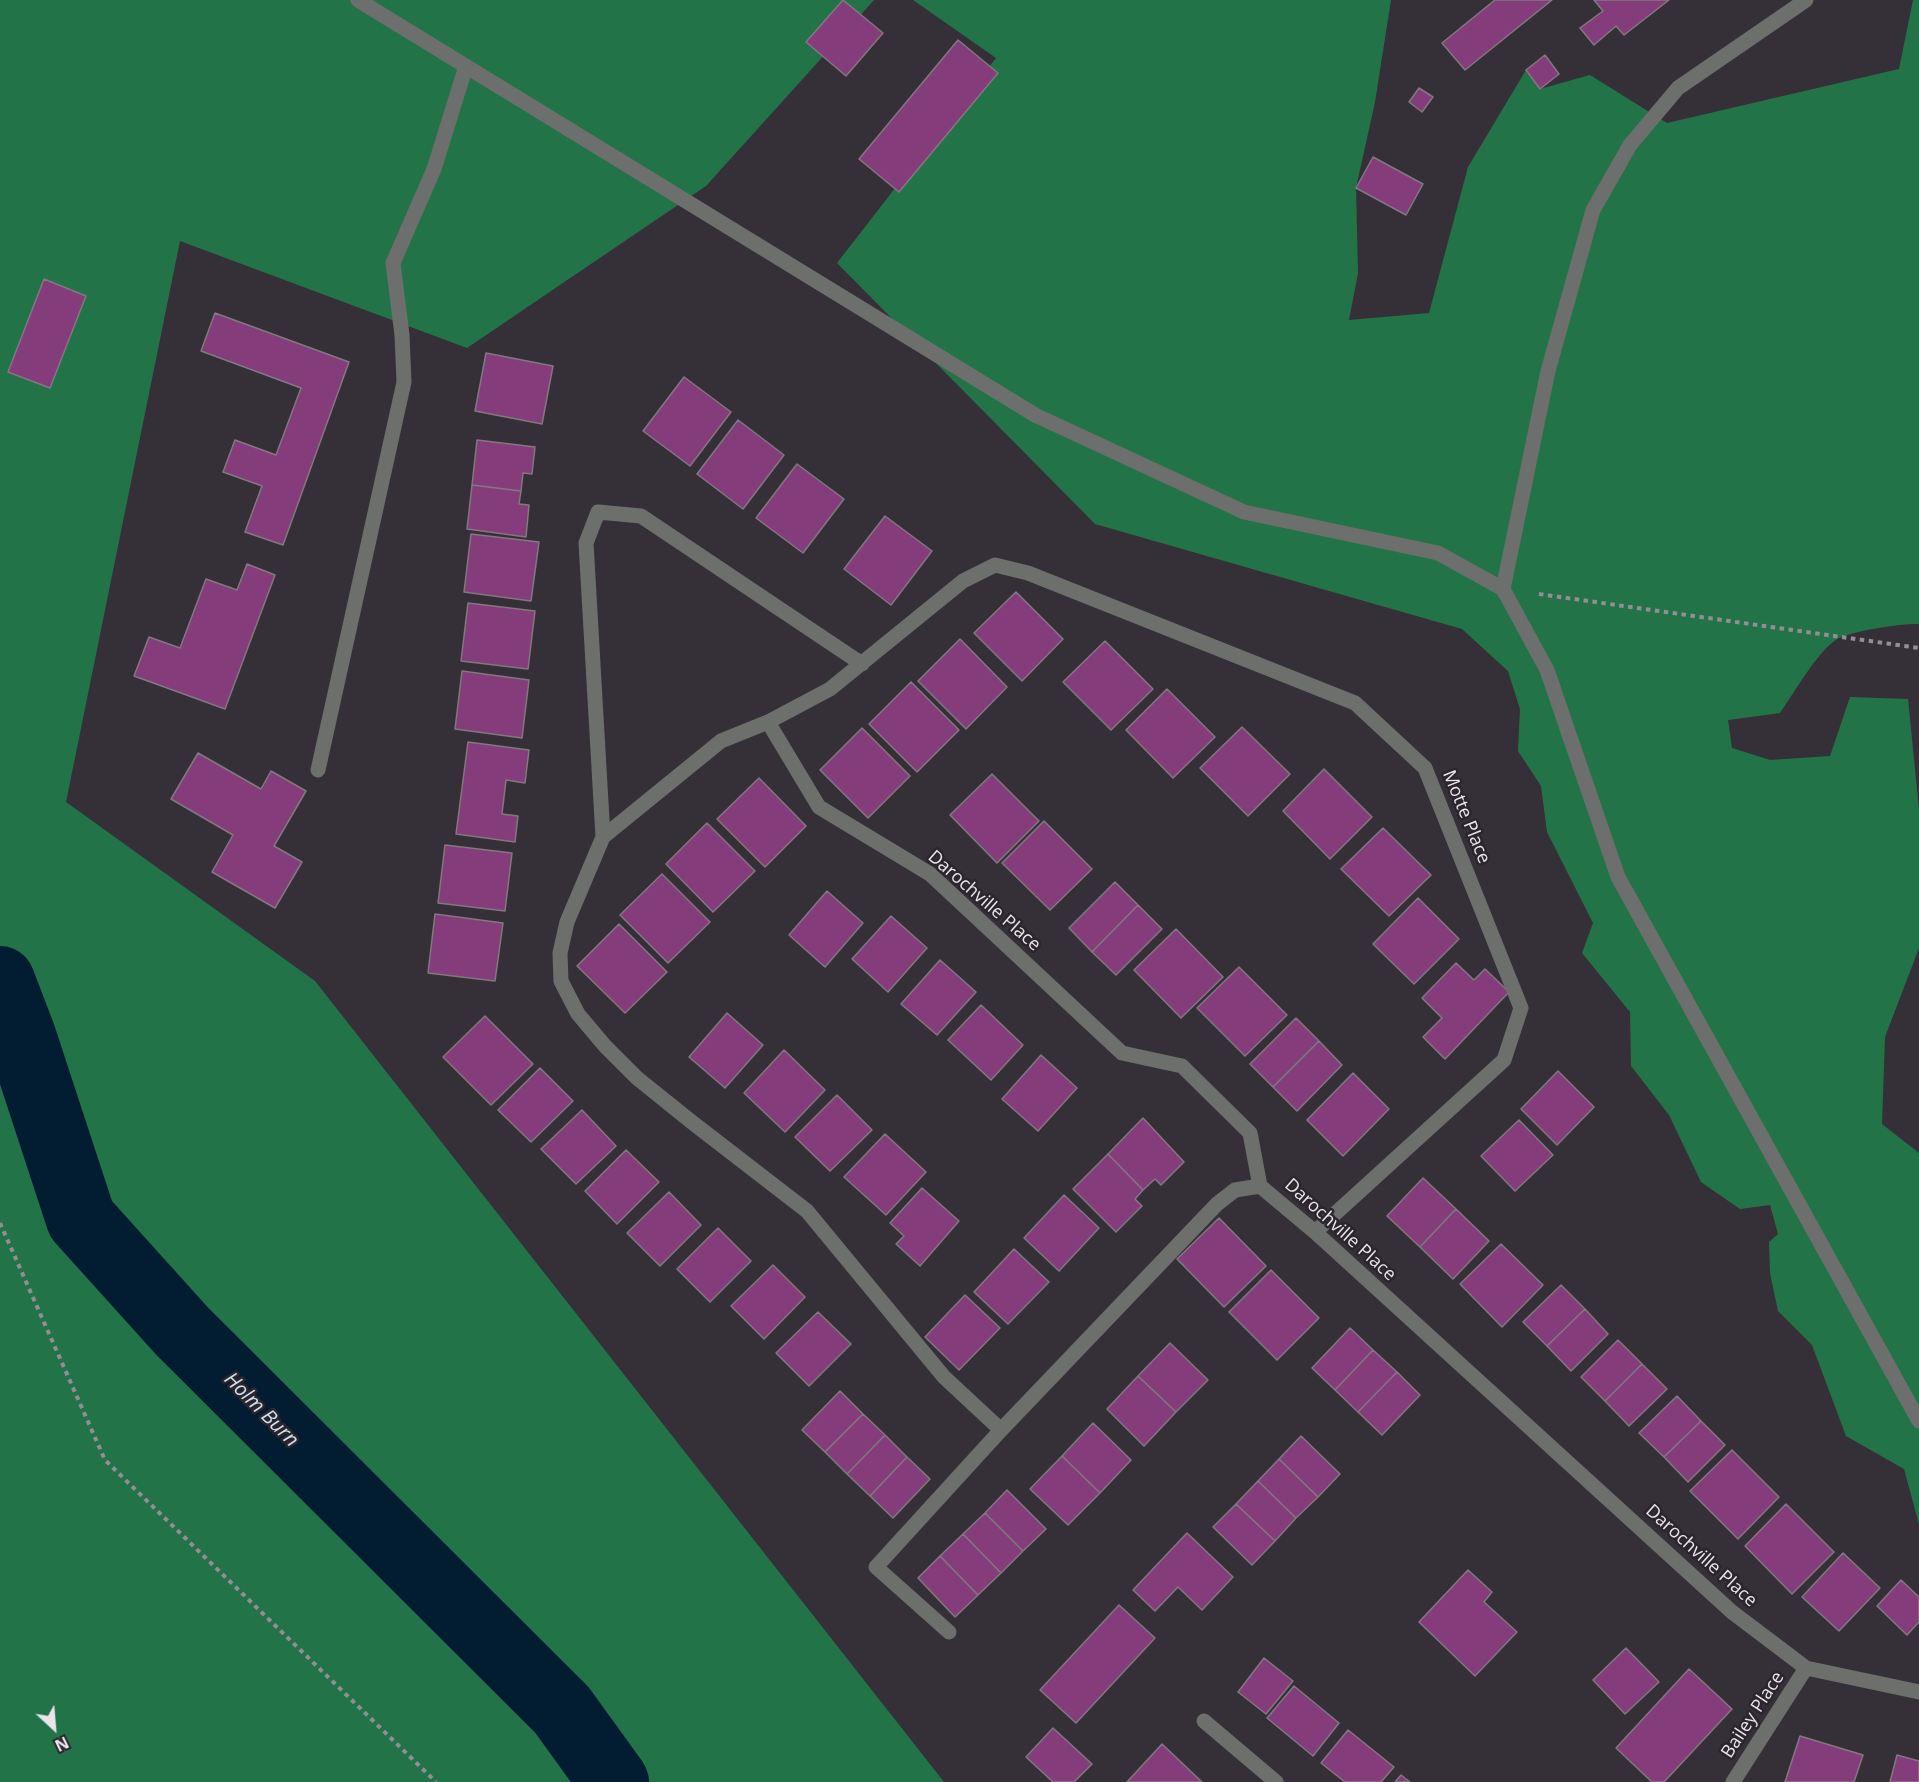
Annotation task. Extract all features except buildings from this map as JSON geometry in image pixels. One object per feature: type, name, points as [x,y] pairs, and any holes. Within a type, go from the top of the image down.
[{"type":"street","points":[[358,0],[1035,415],[1244,512],[1438,553],[1503,589],[1547,670],[1618,877],[1919,1421]]},
{"type":"street","points":[[1503,589],[1548,371],[1593,210],[1630,145],[1678,88],[1806,0]]},
{"type":"street","points":[[318,770],[404,382],[402,335],[393,263],[434,170],[466,66]]},
{"type":"street","points":[[862,664],[641,516],[598,512],[586,543],[603,837],[567,922],[560,953],[561,981],[578,1014],[604,1046],[638,1078],[807,1211],[944,1377],[1001,1430]]},
{"type":"street","name":"Motte Place","points":[[603,837],[721,741],[768,722],[830,689],[963,581],[995,565],[1028,573],[1355,703],[1425,768],[1521,1008],[1504,1060],[1315,1232]]},
{"type":"street","name":"Darochville Place","points":[[768,722],[819,807],[930,874],[1122,1053],[1182,1066],[1250,1133],[1260,1186],[1315,1232],[1732,1612],[1806,1668],[1919,1692]]},
{"type":"street","points":[[950,1632],[876,1567],[1001,1430],[1217,1204],[1235,1190],[1260,1186]]},
{"type":"street","name":"Bailey Place","points":[[1733,1782],[1806,1668]]},
{"type":"street","points":[[1204,1721],[1276,1782]]},
{"type":"path","points":[[1503,589],[1919,648]]},
{"type":"path","points":[[0,1223],[105,1460],[436,1782]]},
{"type":"green space","points":[[0,0],[874,0],[706,186],[467,348],[180,241],[66,802],[315,981],[944,1782],[0,1782]]},
{"type":"green space","points":[[913,0],[1391,0],[1375,102],[1356,188],[1358,273],[1349,320],[1429,313],[1468,167],[1526,70],[1540,89],[1590,75],[1667,123],[1899,69],[1913,0],[1919,0],[1919,624],[1877,628],[1837,639],[1814,663],[1780,713],[1728,720],[1732,748],[1770,760],[1830,756],[1850,697],[1908,699],[1919,809],[1919,948],[1885,1037],[1882,1124],[1919,1153],[1919,1524],[1904,1469],[1846,1436],[1812,1345],[1778,1311],[1770,1273],[1769,1242],[1778,1234],[1770,1205],[1740,1209],[1701,1182],[1669,1115],[1631,1066],[1630,1012],[1582,953],[1593,923],[1547,832],[1541,786],[1518,751],[1520,709],[1508,671],[1462,629],[1095,524],[837,263],[996,58]]},
{"type":"waterway","name":"Holm Burn","points":[[0,981],[21,1036],[81,1219],[182,1331],[562,1710],[614,1782]]}]
